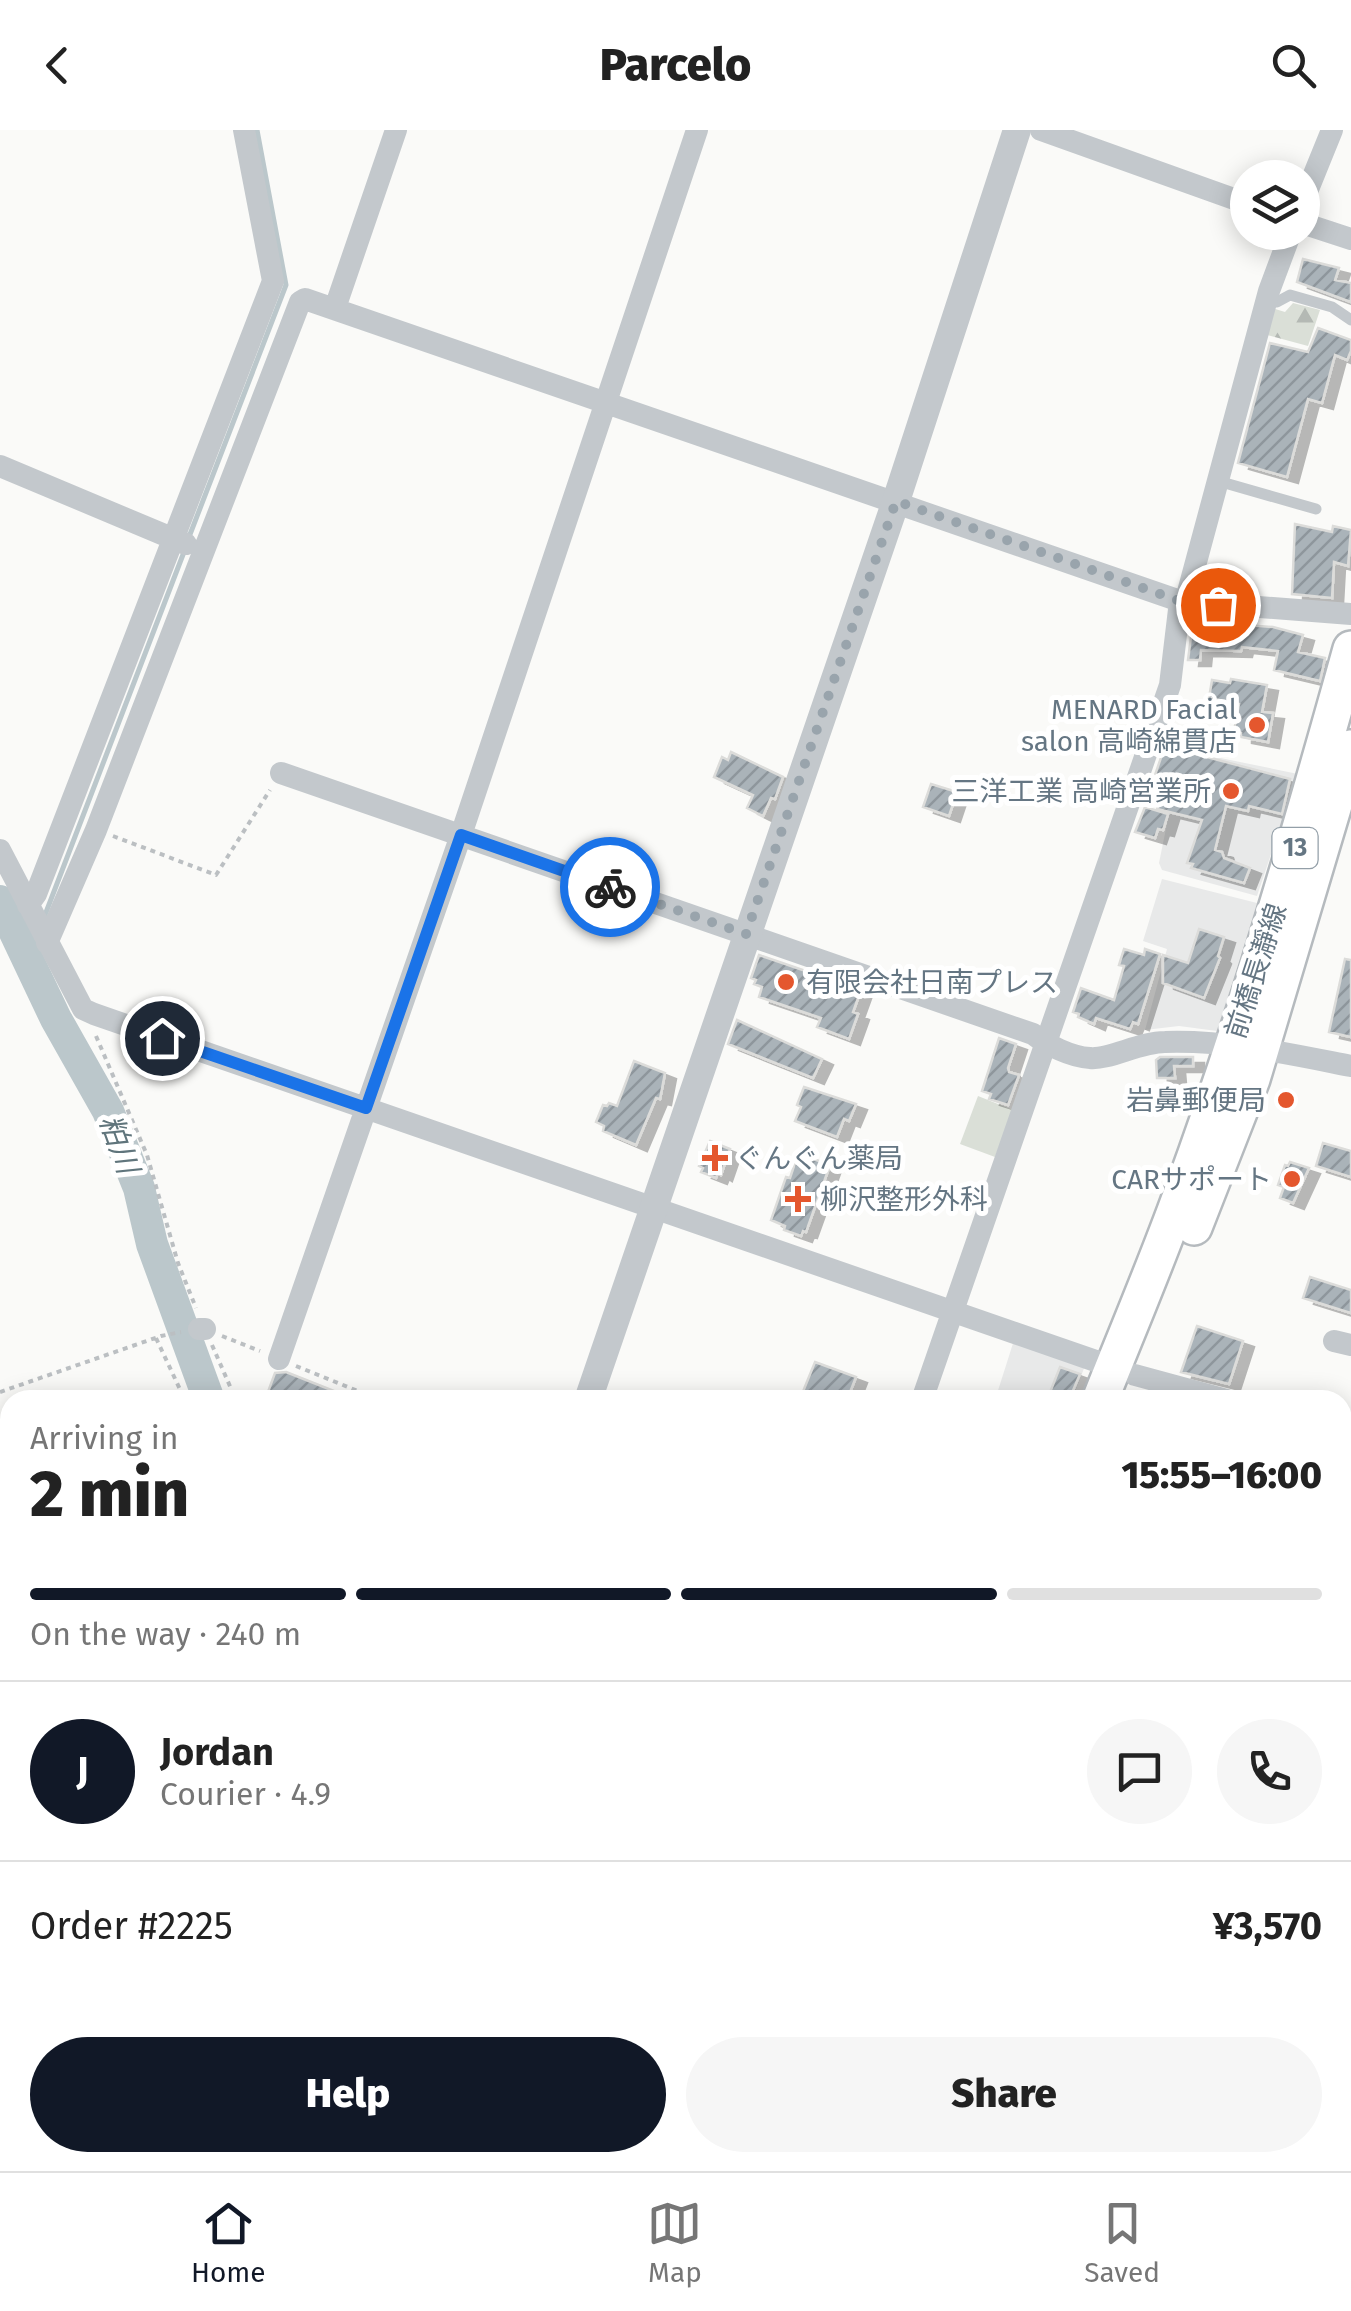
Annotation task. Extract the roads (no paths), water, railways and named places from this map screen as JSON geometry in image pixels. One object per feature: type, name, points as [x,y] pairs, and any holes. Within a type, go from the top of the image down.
[{"type":"main road","name":"前橋長瀞線","points":[[1247,1047],[1351,649]]},
{"type":"main road","name":"前橋長瀞線","points":[[1118,1386],[1181,1196],[1247,1047],[1351,748]]},
{"type":"street","points":[[38,926],[96,830],[273,281],[244,130]]},
{"type":"street","points":[[335,308],[396,130]]},
{"type":"street","points":[[279,1359],[461,835],[697,130]]},
{"type":"street","points":[[591,1390],[896,501],[1018,130]]},
{"type":"street","points":[[1040,130],[1230,198]]},
{"type":"street","points":[[1320,160],[1332,130]]},
{"type":"street","points":[[1320,230],[1351,239]]},
{"type":"street","points":[[925,1390],[1170,685],[1182,602],[1267,299],[1285,250]]},
{"type":"street","points":[[38,926],[36,894],[188,545],[300,302],[305,299],[1182,602],[1351,614]]},
{"type":"street","points":[[0,466],[188,545]]},
{"type":"street","points":[[280,774],[1033,1034],[1045,1044],[1091,1059],[1140,1044],[1166,1042],[1247,1047],[1351,1066]]},
{"type":"street","points":[[0,850],[83,1008],[952,1312],[1118,1386],[1149,1390]]},
{"type":"lane","points":[[1267,299],[1277,302],[1290,295],[1332,307],[1351,320]]},
{"type":"lane","points":[[1218,481],[1316,508]]},
{"type":"waterway","points":[[189,537],[286,285],[257,130]]},
{"type":"waterway","points":[[45,915],[184,552]]},
{"type":"waterway","name":"粕川","points":[[0,901],[56,1019],[108,1111],[139,1188],[152,1244],[205,1390]]},
{"type":"waterway","points":[[28,958],[37,935]]},
{"type":"place","name":"MENARD Facial salon 高崎綿貫店","points":[[1257,725]]},
{"type":"place","name":"三洋工業 高崎営業所","points":[[1231,791]]},
{"type":"place","name":"有限会社日南プレス","points":[[786,982]]},
{"type":"place","name":"岩鼻郵便局","points":[[1286,1100]]},
{"type":"place","name":"ぐんぐん薬局","points":[[715,1158]]},
{"type":"place","name":"CARサポート","points":[[1292,1179]]},
{"type":"place","name":"柳沢整形外科","points":[[798,1199]]}]
